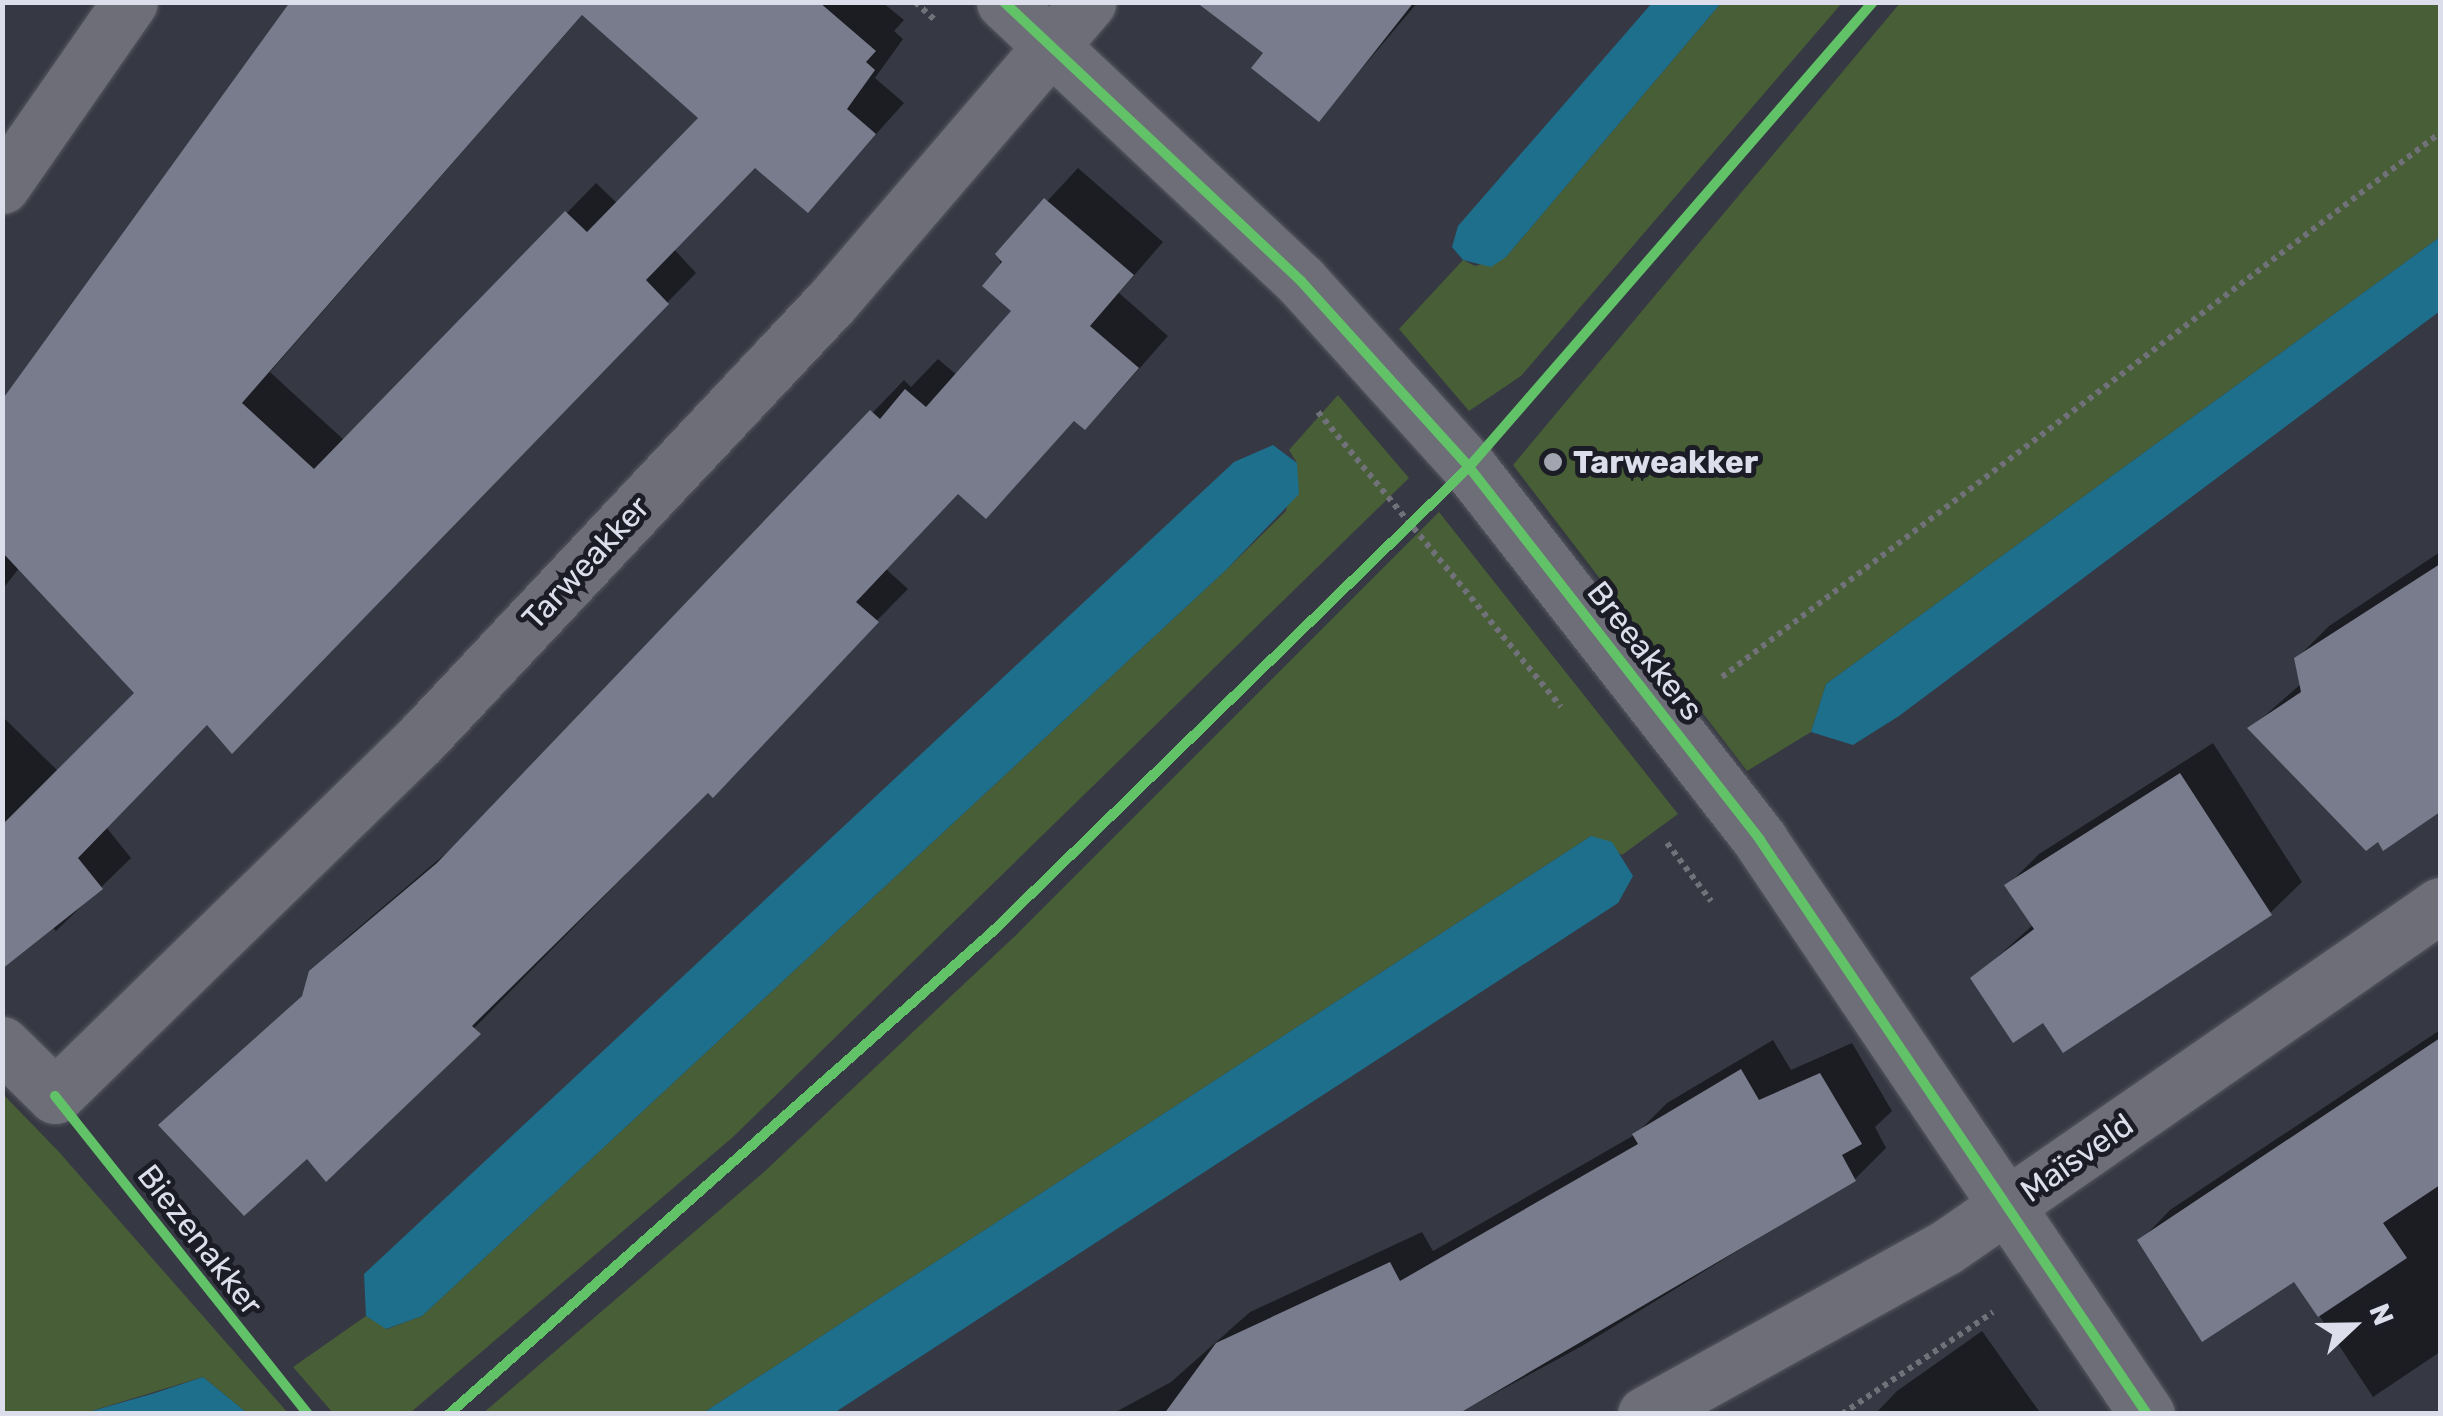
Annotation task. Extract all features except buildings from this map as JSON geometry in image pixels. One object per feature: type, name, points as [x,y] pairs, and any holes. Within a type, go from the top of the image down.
[{"type":"street","points":[[2,186],[130,2]]},
{"type":"street","name":"Breeakkers","points":[[1004,2],[1301,282],[1469,467],[1760,840],[2147,1414]]},
{"type":"street","name":"Tarweakker","points":[[2,1044],[55,1096],[420,740],[834,299],[1089,2]]},
{"type":"street","name":"Maïsveld","points":[[1645,1414],[1945,1248],[2440,905]]},
{"type":"path","points":[[916,2],[1014,92]]},
{"type":"path","points":[[1713,684],[2440,132]]},
{"type":"path","points":[[1313,405],[1568,716]]},
{"type":"path","points":[[1396,539],[1469,467]]},
{"type":"path","points":[[1662,837],[1720,913]]},
{"type":"path","points":[[1945,1248],[2004,1332]]},
{"type":"green space","points":[[1721,3],[1842,3],[1521,376],[1469,411],[1399,329],[1463,260],[1475,266],[1506,257]]},
{"type":"green space","points":[[1900,3],[2440,3],[2440,237],[1826,684],[1811,732],[1747,771],[1513,465]]},
{"type":"green space","points":[[1338,395],[1409,478],[733,1137],[410,1413],[333,1413],[293,1367],[366,1316],[387,1329],[422,1316],[1227,569],[1286,511],[1297,463],[1289,450]]},
{"type":"green space","points":[[1439,512],[1678,814],[1622,855],[1591,836],[703,1413],[482,1414],[764,1172],[1015,936]]},
{"type":"green space","points":[[2,1093],[59,1152],[288,1413],[247,1413],[203,1377],[85,1413],[3,1413]]},
{"type":"water","points":[[1652,3],[1721,3],[1506,257],[1491,267],[1463,260],[1452,247],[1458,226]]},
{"type":"water","points":[[2440,237],[2440,311],[1899,716],[1853,745],[1811,732],[1826,684]]},
{"type":"water","points":[[1273,445],[1297,463],[1299,494],[1227,569],[422,1316],[386,1329],[366,1316],[364,1274],[1234,462]]},
{"type":"water","points":[[1591,836],[1612,842],[1633,876],[1618,903],[834,1413],[703,1413]]},
{"type":"water","points":[[203,1377],[247,1413],[85,1413],[155,1393]]},
{"type":"cycle path","points":[[1004,2],[1301,281],[1469,467],[1760,840],[2147,1414]]},
{"type":"cycle path","points":[[449,1414],[992,932],[1469,467],[1873,2]]},
{"type":"cycle path","name":"Biezenakker","points":[[55,1096],[308,1414]]},
{"type":"place","name":"Tarweakker","points":[[1553,462]]}]
